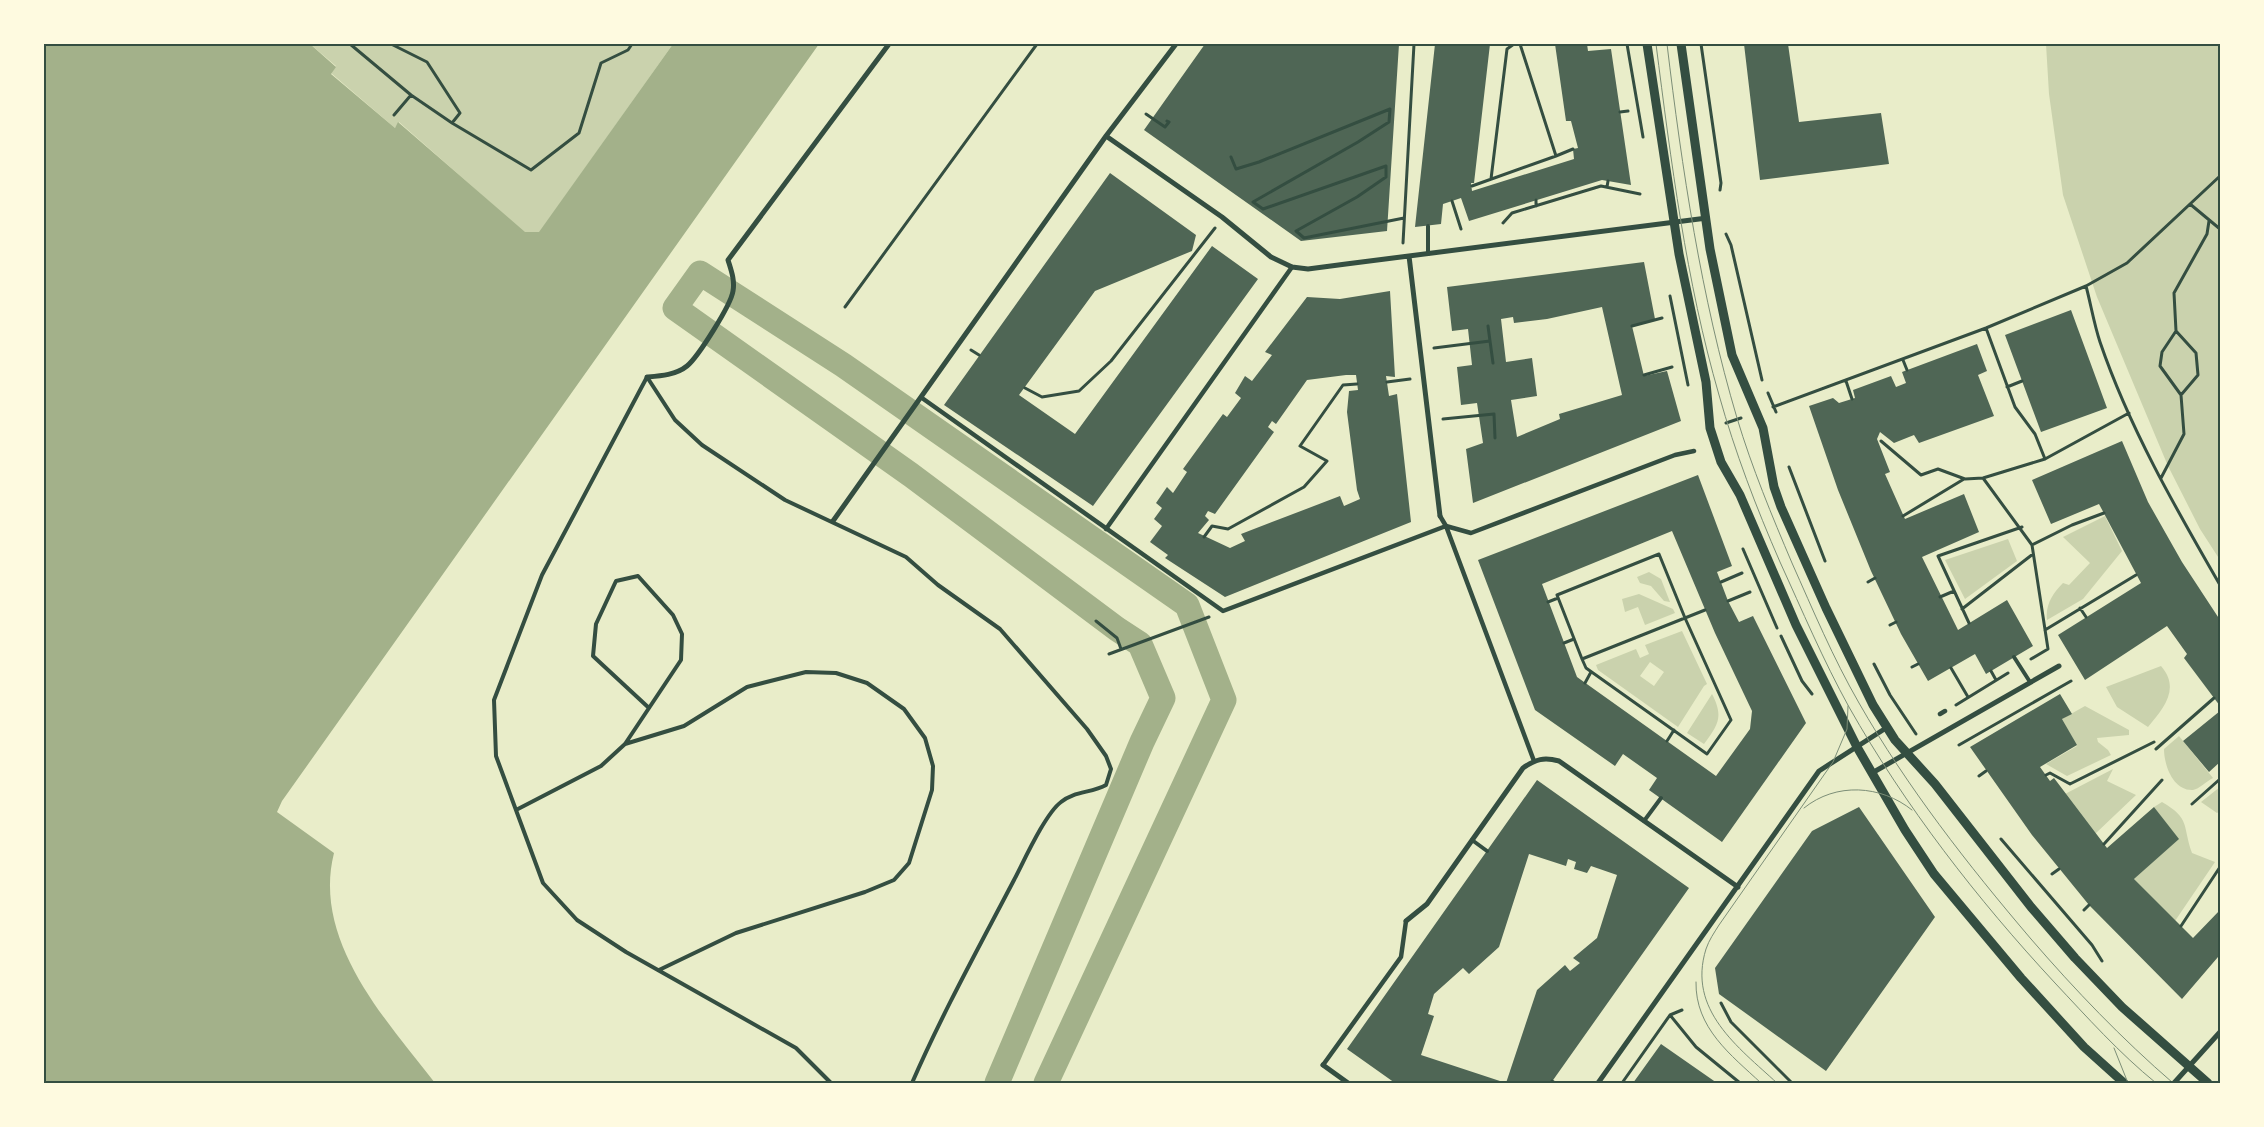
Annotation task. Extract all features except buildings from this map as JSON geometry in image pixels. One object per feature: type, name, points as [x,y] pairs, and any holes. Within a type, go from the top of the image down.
[{"type":"street","points":[[647,377],[664,376],[687,366],[699,350],[725,311],[733,291],[733,275],[728,260],[889,44]]},
{"type":"street","points":[[833,521],[1106,136],[1176,44]]},
{"type":"street","points":[[1647,44],[1674,223],[1706,382],[1710,428],[1721,462],[1740,495],[1774,577],[1822,680],[1857,747],[1905,830],[1934,874],[2021,978],[2084,1047],[2124,1083]]},
{"type":"street","points":[[1682,44],[1710,249],[1732,355],[1763,428],[1774,487],[1826,608],[1886,728],[1906,754],[1935,784],[2031,906],[2075,958],[2122,1007],[2208,1083]]},
{"type":"street","points":[[1106,136],[1222,217],[1271,257],[1292,266],[1308,268],[1707,218]]},
{"type":"street","points":[[1409,256],[1440,516],[1446,526],[1534,760]]},
{"type":"street","points":[[1106,529],[1292,266]]},
{"type":"street","points":[[920,400],[1223,611],[1446,526],[1471,533],[1674,455],[1694,451]]},
{"type":"street","points":[[1872,773],[2059,666]]},
{"type":"street","points":[[1598,1083],[1819,771],[1886,728]]},
{"type":"street","points":[[1348,1083],[1323,1065],[1401,958],[1406,921],[1427,904],[1524,768],[1534,760],[1547,758],[1559,761],[1738,887]]},
{"type":"street","points":[[2174,1083],[2220,1032]]},
{"type":"lane","points":[[1428,226],[1428,254]]},
{"type":"lane","points":[[831,1083],[796,1048],[659,970],[577,920],[543,883],[496,756],[494,700],[542,575],[647,377],[676,420],[702,445],[785,500],[906,557],[938,585],[1000,629],[1087,729],[1106,756],[1111,769],[1106,784],[1099,788],[1079,792],[1060,803],[1038,835],[932,1036],[912,1083]]},
{"type":"lane","points":[[516,810],[601,766],[625,744],[681,660],[682,634],[673,615],[638,576],[628,576],[616,581],[596,624],[593,656],[648,708]]},
{"type":"lane","points":[[2014,658],[2030,682]]},
{"type":"lane","points":[[625,744],[684,726],[747,687],[806,672],[836,673],[866,683],[904,709],[925,738],[933,766],[932,790],[909,864],[894,880],[865,892],[736,933],[659,970]]},
{"type":"lane","points":[[1644,821],[1661,798]]},
{"type":"lane","points":[[1472,840],[1487,851]]},
{"type":"path","points":[[350,44],[411,94],[452,123],[530,170],[579,133],[601,62],[628,50],[632,44]]},
{"type":"path","points":[[391,44],[428,62],[460,113],[452,123]]},
{"type":"path","points":[[845,307],[1037,44]]},
{"type":"path","points":[[1402,257],[1414,44]]},
{"type":"path","points":[[1491,179],[1507,49],[1514,44]]},
{"type":"path","points":[[1520,44],[1556,156]]},
{"type":"path","points":[[1701,44],[1721,183],[1720,192]]},
{"type":"path","points":[[394,115],[411,94]]},
{"type":"path","points":[[1231,157],[1236,169],[1259,162],[1390,109],[1388,122],[1358,142],[1253,202],[1263,209],[1386,166],[1386,177],[1357,197],[1296,231],[1304,238],[1404,218]]},
{"type":"path","points":[[1620,112],[1628,111]]},
{"type":"path","points":[[1146,114],[1165,127],[1169,122],[1167,121]]},
{"type":"path","points":[[1472,186],[1573,150]]},
{"type":"path","points":[[1775,406],[1986,328],[2086,286],[2127,263],[2220,176]]},
{"type":"path","points":[[1607,187],[1608,181]]},
{"type":"path","points":[[1504,223],[1512,213],[1601,186],[1640,194]]},
{"type":"path","points":[[1536,200],[1536,206]]},
{"type":"path","points":[[1452,201],[1461,229]]},
{"type":"path","points":[[2190,204],[2220,229]]},
{"type":"path","points":[[1025,388],[1042,397],[1079,391],[1111,361],[1222,217]]},
{"type":"path","points":[[2160,478],[2184,434],[2181,396],[2160,366],[2162,352],[2176,331],[2174,293],[2207,234],[2210,221]]},
{"type":"path","points":[[1724,231],[1731,245],[1763,383]]},
{"type":"path","points":[[2086,286],[2100,342],[2129,413],[2160,478],[2220,585]]},
{"type":"path","points":[[1632,326],[1662,318]]},
{"type":"path","points":[[1488,326],[1493,363]]},
{"type":"path","points":[[1986,328],[2014,407],[2035,434],[2045,459]]},
{"type":"path","points":[[2176,331],[2196,352],[2198,375],[2181,396]]},
{"type":"path","points":[[1419,350],[1490,341]]},
{"type":"path","points":[[1903,360],[1907,370]]},
{"type":"path","points":[[1644,375],[1672,367]]},
{"type":"path","points":[[1387,382],[1423,378]]},
{"type":"path","points":[[1846,380],[1852,399]]},
{"type":"path","points":[[2007,387],[2022,381]]},
{"type":"path","points":[[1204,537],[1212,526],[1228,529],[1304,486],[1327,461],[1300,446],[1343,385],[1357,384]]},
{"type":"path","points":[[1767,391],[1775,406],[1776,415]]},
{"type":"path","points":[[1881,442],[1921,475],[1938,469],[1965,478],[1983,478],[2045,459],[2129,413]]},
{"type":"path","points":[[1429,421],[1494,414],[1495,438]]},
{"type":"path","points":[[1786,458],[1826,564]]},
{"type":"path","points":[[1903,516],[1965,478]]},
{"type":"path","points":[[1942,713],[2048,649],[2032,545],[2022,527],[1983,478]]},
{"type":"path","points":[[2032,545],[2072,525],[2104,513]]},
{"type":"path","points":[[1969,623],[1938,556],[2022,527]]},
{"type":"path","points":[[1659,554],[1685,618],[1731,720],[1707,754],[1586,668],[1558,598],[1557,595],[1659,554]]},
{"type":"path","points":[[1962,609],[2034,554]]},
{"type":"path","points":[[1721,582],[1742,573]]},
{"type":"path","points":[[2045,630],[2136,575]]},
{"type":"path","points":[[1868,582],[1875,578]]},
{"type":"path","points":[[1940,597],[1954,591]]},
{"type":"path","points":[[1728,601],[1750,592]]},
{"type":"path","points":[[1548,602],[1558,598]]},
{"type":"path","points":[[2080,608],[2086,617]]},
{"type":"path","points":[[1582,658],[1705,610]]},
{"type":"path","points":[[1096,620],[1117,638],[1122,649]]},
{"type":"path","points":[[1108,654],[1197,621]]},
{"type":"path","points":[[1890,625],[1896,622]]},
{"type":"path","points":[[1564,643],[1574,639]]},
{"type":"path","points":[[1870,657],[1890,695],[1923,744]]},
{"type":"path","points":[[1912,667],[1918,664]]},
{"type":"path","points":[[1952,668],[1968,697]]},
{"type":"path","points":[[1991,671],[1996,680]]},
{"type":"path","points":[[1585,683],[1591,672]]},
{"type":"path","points":[[1959,745],[2071,681]]},
{"type":"path","points":[[2156,749],[2214,698]]},
{"type":"path","points":[[1667,741],[1674,730]]},
{"type":"path","points":[[2046,775],[2050,773],[2070,784],[2154,742]]},
{"type":"path","points":[[1979,776],[1986,770]]},
{"type":"path","points":[[2192,804],[2220,779]]},
{"type":"path","points":[[2104,844],[2162,780]]},
{"type":"path","points":[[2181,926],[2220,867]]},
{"type":"path","points":[[2052,874],[2058,869]]},
{"type":"path","points":[[2084,910],[2089,906]]},
{"type":"path","points":[[1721,1003],[1731,1022],[1792,1083]]},
{"type":"path","points":[[1622,1083],[1670,1015],[1682,1010]]},
{"type":"path","points":[[1670,1015],[1696,1047],[1740,1083]]},
{"type":"shaded area","points":[[44,44],[310,44],[336,67],[331,74],[395,128],[398,122],[525,232],[539,232],[673,44],[819,44],[282,801],[277,812],[334,853],[330,885],[333,917],[343,947],[375,1005],[435,1083],[44,1083]]},
{"type":"shaded area","points":[[310,44],[673,44],[539,233],[525,233],[399,122],[395,128],[331,73],[336,66]]},
{"type":"shaded area","points":[[2046,44],[2220,44],[2220,560],[2200,529],[2168,466],[2097,297],[2063,195],[2049,94]]},
{"type":"shaded area","points":[[2105,516],[2122,551],[2083,599],[2047,620],[2047,609],[2056,591],[2063,583],[2069,585],[2090,563],[2063,537]]},
{"type":"shaded area","points":[[2008,539],[2017,561],[1965,599],[1945,560]]},
{"type":"shaded area","points":[[1649,572],[1661,579],[1670,602],[1664,601],[1651,586],[1640,583],[1637,577]]},
{"type":"shaded area","points":[[1639,594],[1673,609],[1675,613],[1645,625],[1638,607],[1625,612],[1622,599]]},
{"type":"shaded area","points":[[1682,631],[1707,684],[1678,727],[1598,670],[1596,665],[1636,649],[1640,658],[1649,654],[1645,645]],"holes":[[[1650,662],[1664,672],[1654,686],[1640,676]]]},
{"type":"shaded area","points":[[2161,666],[2167,674],[2170,691],[2164,706],[2148,727],[2117,707],[2106,687]]},
{"type":"shaded area","points":[[1712,694],[1718,709],[1718,720],[1704,744],[1687,733]]},
{"type":"shaded area","points":[[2085,706],[2129,730],[2129,735],[2097,738],[2098,742],[2111,755],[2067,776],[2046,764],[2077,746],[2062,719]]},
{"type":"shaded area","points":[[2179,736],[2213,778],[2193,790],[2186,789],[2175,782],[2168,769],[2164,755],[2164,749]]},
{"type":"shaded area","points":[[2113,769],[2107,781],[2136,795],[2095,834],[2065,794]]},
{"type":"shaded area","points":[[2220,787],[2220,811],[2217,813],[2201,802]]},
{"type":"shaded area","points":[[2162,802],[2182,818],[2192,853],[2215,862],[2175,921],[2134,879],[2178,839],[2154,807]]},
{"type":"waterway","points":[[997,1083],[1142,742],[1163,698],[1140,644],[1117,629],[911,475],[675,308],[700,273],[843,365],[1187,605],[1224,700],[1046,1083]]},
{"type":"tram line","points":[[1656,44],[1681,221],[1697,309],[1719,395],[1739,458],[1763,521],[1839,689],[1871,744],[1918,816],[1970,885],[2026,951],[2079,1009],[2116,1047],[2156,1083]]},
{"type":"tram line","points":[[1667,44],[1694,232],[1724,372],[1743,437],[1763,492],[1792,563],[1832,651],[1850,686],[1897,765],[1939,825],[2007,911],[2065,977],[2117,1032],[2173,1083]]},
{"type":"tram line","points":[[1777,1083],[1732,1041],[1710,1009],[1704,991],[1702,971],[1706,949],[1719,925],[1833,762],[1847,729],[1848,706]]},
{"type":"tram line","points":[[1804,808],[1830,794],[1858,790],[1887,795],[1912,810]]},
{"type":"tram line","points":[[1696,982],[1697,998],[1708,1027],[1727,1051],[1761,1083]]},
{"type":"tram line","points":[[2114,1048],[2128,1083]]}]
